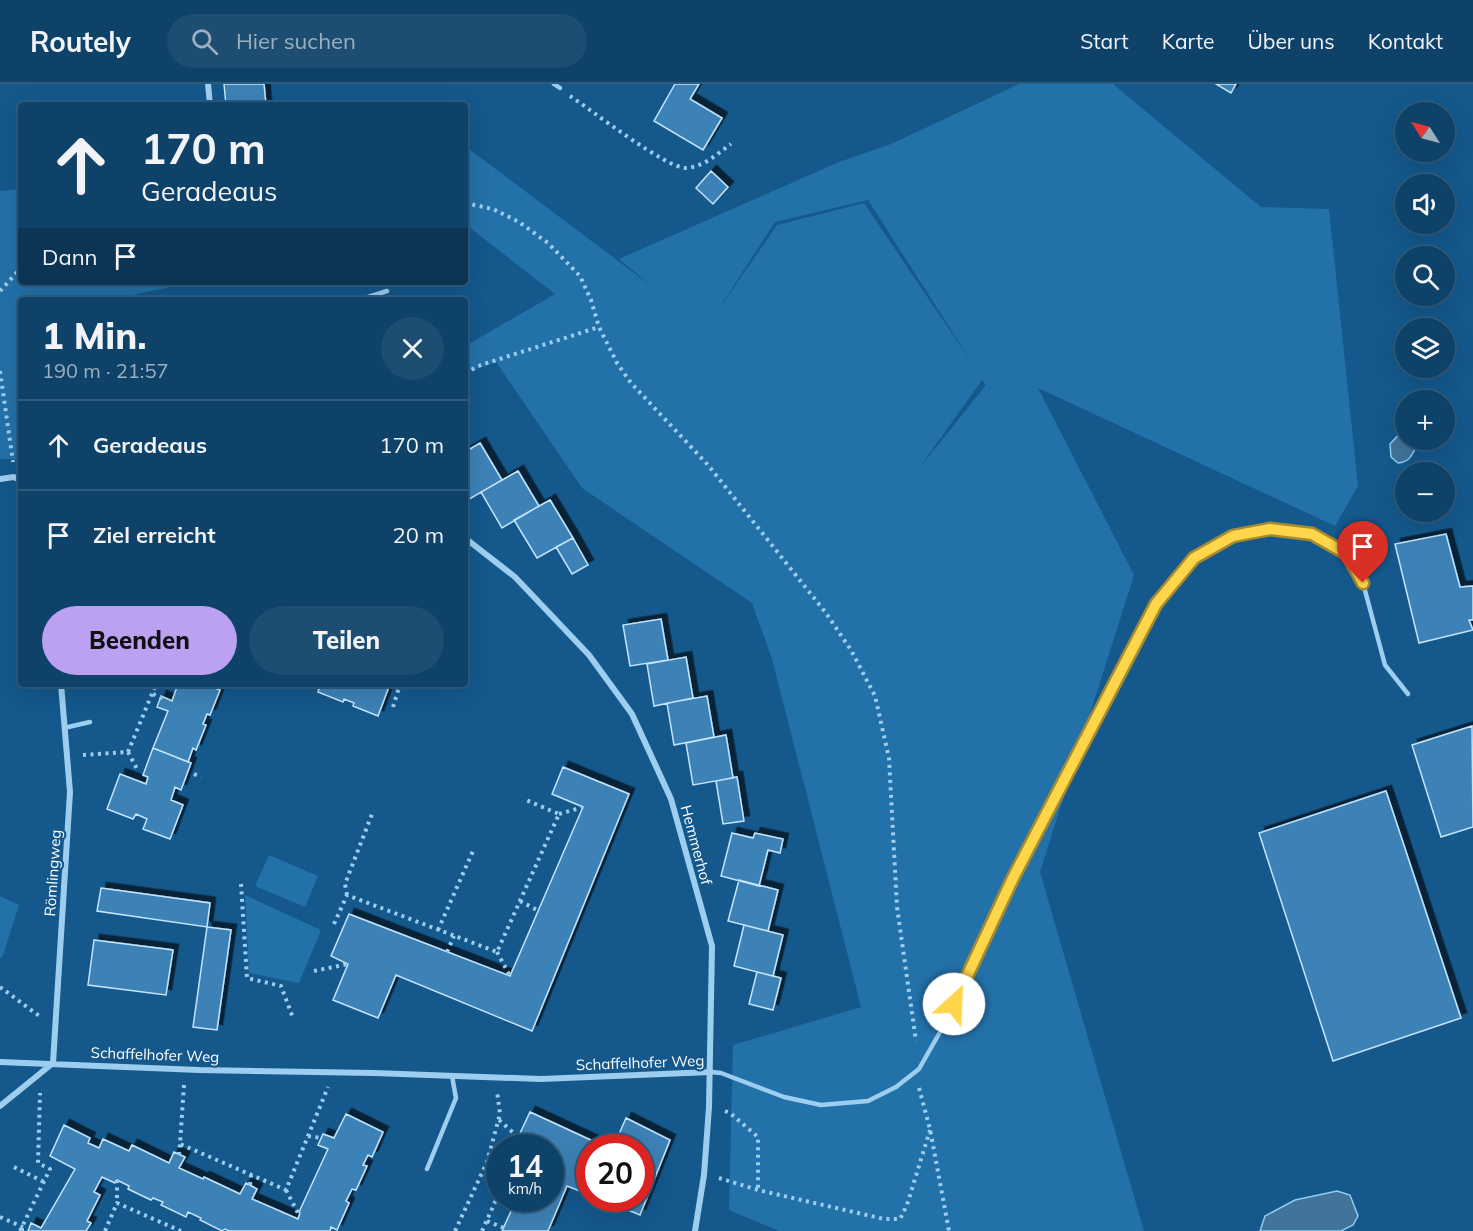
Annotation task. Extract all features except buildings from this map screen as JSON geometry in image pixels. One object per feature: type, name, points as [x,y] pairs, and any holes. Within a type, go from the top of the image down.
[{"type":"street","points":[[208,84],[210,102]]},
{"type":"street","points":[[0,478],[14,477],[18,479]]},
{"type":"street","name":"Hemmerhof","points":[[468,540],[515,577],[589,655],[632,714],[671,799],[712,946],[709,1107],[704,1175],[695,1231]]},
{"type":"street","name":"Römlingweg","points":[[53,1063],[70,792],[61,687]]},
{"type":"street","name":"Schaffelhofer Weg","points":[[0,1062],[541,1079],[711,1072]]},
{"type":"street","points":[[0,1106],[53,1063]]},
{"type":"lane","points":[[554,84],[560,88]]},
{"type":"lane","points":[[368,297],[387,291]]},
{"type":"lane","name":"Schaffelhofer Weg","points":[[711,1072],[721,1073],[784,1097],[821,1105],[868,1101],[896,1087],[919,1069],[944,1025],[1013,878],[1156,604],[1194,558],[1233,536],[1270,529],[1312,534],[1347,554],[1363,583],[1385,665],[1408,694]]},
{"type":"lane","points":[[64,728],[90,722]]},
{"type":"lane","points":[[427,1169],[456,1098],[452,1076]]},
{"type":"path","points":[[560,88],[660,158],[685,169],[705,163],[731,144]]},
{"type":"path","points":[[468,204],[493,208],[519,222],[548,243],[580,276],[591,300],[599,327],[617,363],[631,383],[708,465],[826,612],[852,650],[875,696],[890,758],[897,907],[920,1089],[949,1231]]},
{"type":"path","points":[[0,291],[18,271]]},
{"type":"path","points":[[468,372],[481,365],[599,327]]},
{"type":"path","points":[[0,371],[11,440],[14,477]]},
{"type":"path","points":[[128,752],[155,687]]},
{"type":"path","points":[[393,707],[399,687]]},
{"type":"path","points":[[153,694],[164,699]]},
{"type":"path","points":[[67,756],[128,752]]},
{"type":"path","points":[[128,752],[137,769]]},
{"type":"path","points":[[194,774],[201,777]]},
{"type":"path","points":[[526,800],[559,814],[583,807]]},
{"type":"path","points":[[334,924],[347,895],[345,884],[372,814]]},
{"type":"path","points":[[497,952],[559,814]]},
{"type":"path","points":[[438,930],[473,851]]},
{"type":"path","points":[[241,884],[247,978],[281,986],[293,1018]]},
{"type":"path","points":[[347,895],[497,952],[510,976]]},
{"type":"path","points":[[520,901],[539,912]]},
{"type":"path","points":[[447,952],[454,936]]},
{"type":"path","points":[[314,971],[348,964]]},
{"type":"path","points":[[0,987],[36,1015],[56,1026]]},
{"type":"path","points":[[179,1155],[185,1069]]},
{"type":"path","points":[[286,1190],[334,1072]]},
{"type":"path","points":[[21,1229],[50,1169],[38,1163],[41,1117],[40,1073]]},
{"type":"path","points":[[495,1134],[500,1114],[496,1077]]},
{"type":"path","points":[[709,1107],[730,1113],[758,1137],[758,1190]]},
{"type":"path","points":[[499,1120],[515,1134]]},
{"type":"path","points":[[704,1175],[884,1219],[900,1219],[907,1205],[930,1129]]},
{"type":"path","points":[[308,1136],[321,1138]]},
{"type":"path","points":[[180,1144],[286,1190],[299,1215]]},
{"type":"path","points":[[455,1231],[486,1164]]},
{"type":"path","points":[[14,1167],[44,1182]]},
{"type":"path","points":[[250,1185],[251,1175]]},
{"type":"path","points":[[105,1231],[117,1203],[117,1180]]},
{"type":"path","points":[[117,1203],[182,1231]]},
{"type":"path","points":[[483,1231],[490,1212]]},
{"type":"path","points":[[0,1217],[21,1229],[28,1230]]},
{"type":"path","points":[[486,1221],[504,1228]]},
{"type":"shaded area","points":[[1019,84],[1113,84],[1261,207],[1329,209],[1358,486],[1335,526],[1038,388],[1134,575],[1040,872],[1144,1231],[779,1231],[729,1210],[733,1045],[861,1007],[772,659],[752,603],[582,488],[496,362],[468,372],[468,344],[555,294],[468,226],[468,148],[654,288],[619,259],[839,162],[891,144]],"holes":[[[868,200],[976,369],[864,203],[777,225],[716,313],[775,222]],[[982,380],[986,385],[917,471]]]},
{"type":"shaded area","points":[[18,189],[18,285],[178,285],[124,297],[18,297],[18,459],[0,459],[0,191]]},
{"type":"shaded area","points":[[1395,439],[1395,450],[1415,450],[1410,458],[1397,462],[1391,457],[1390,444]]},
{"type":"shaded area","points":[[269,855],[318,876],[305,907],[255,886]]},
{"type":"shaded area","points":[[245,895],[321,930],[299,983],[249,973]]},
{"type":"shaded area","points":[[0,896],[19,905],[2,958],[0,957]]},
{"type":"shaded area","points":[[1337,1191],[1350,1195],[1358,1216],[1353,1225],[1341,1231],[1260,1231],[1265,1216],[1295,1200]]},
{"type":"route","points":[[954,1004],[1013,878],[1156,604],[1194,558],[1233,536],[1270,529],[1312,534],[1347,554],[1363,583]]}]
